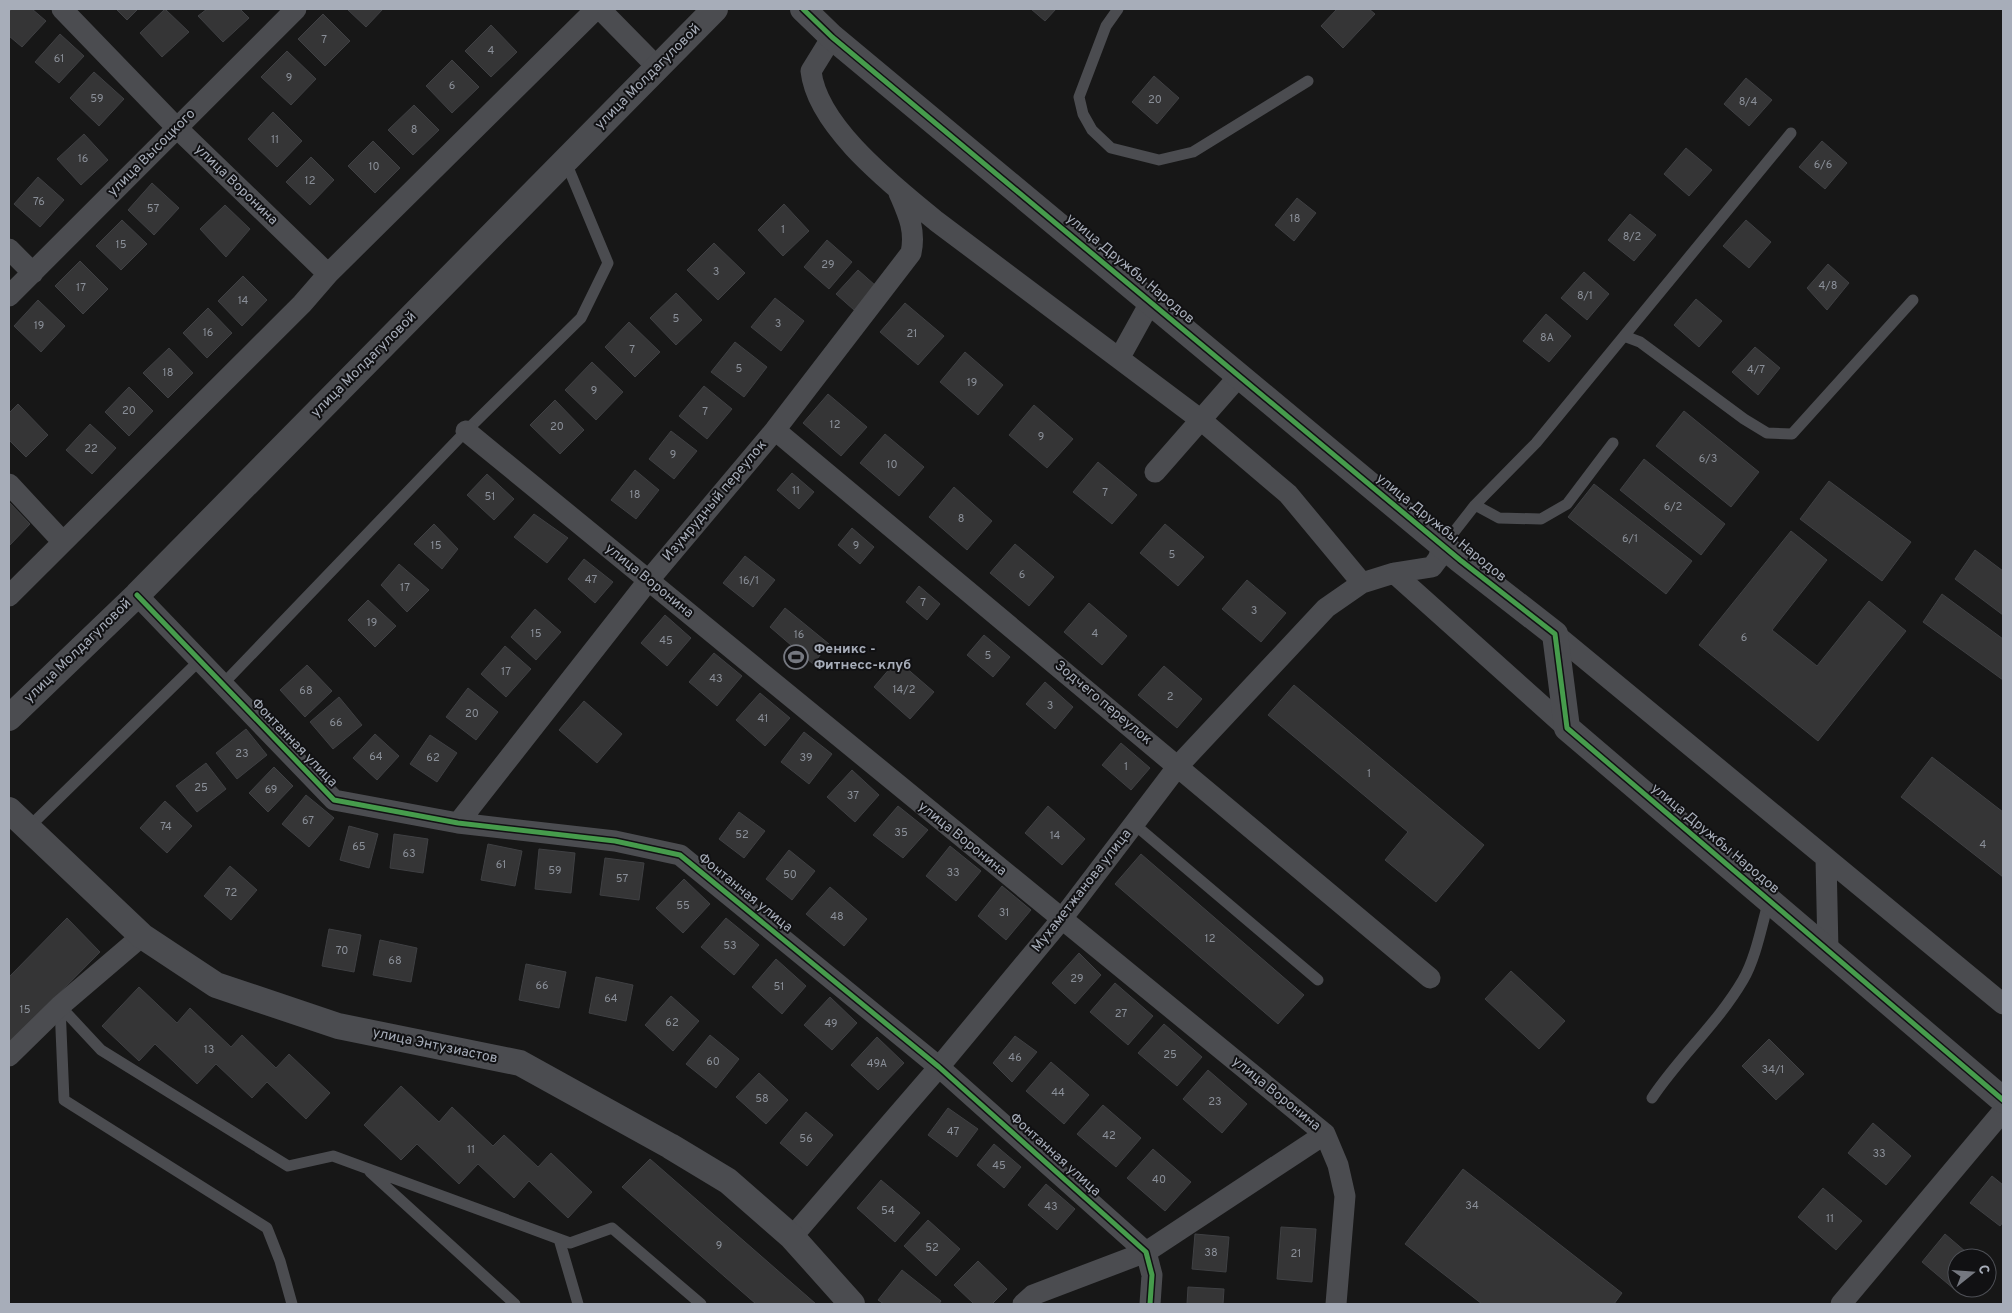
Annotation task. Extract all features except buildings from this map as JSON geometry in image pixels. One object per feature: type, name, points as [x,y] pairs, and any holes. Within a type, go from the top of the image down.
[{"type":"street","name":"улица Воронина","points":[[62,9],[177,128],[328,274]]},
{"type":"street","name":"улица Высоцкого","points":[[9,296],[296,9]]},
{"type":"street","points":[[9,596],[302,304],[328,274],[596,9]]},
{"type":"street","points":[[600,9],[658,68]]},
{"type":"street","name":"улица Дружбы Народов","points":[[803,9],[832,37],[1152,301],[1443,546],[1555,634]]},
{"type":"street","name":"улица Молдагуловой","points":[[9,718],[137,595],[658,68],[704,12]]},
{"type":"street","points":[[832,37],[811,72],[817,98],[841,134],[898,189],[936,221],[1120,357],[1201,420],[1288,494],[1362,583]]},
{"type":"street","name":"Изумрудный переулок","points":[[458,823],[648,580],[775,430],[911,253],[914,238],[912,224],[898,189]]},
{"type":"street","points":[[9,249],[32,273]]},
{"type":"street","points":[[1120,357],[1152,301]]},
{"type":"street","points":[[1155,472],[1240,375]]},
{"type":"street","name":"Зодчего переулок","points":[[775,430],[1430,978]]},
{"type":"street","name":"улица Воронина","points":[[466,431],[1061,920],[1325,1134],[1338,1164],[1345,1196],[1336,1304]]},
{"type":"street","points":[[9,484],[63,542]]},
{"type":"street","name":"Мухаметжанова улица","points":[[792,1237],[939,1067],[1061,920],[1178,766],[1326,608],[1362,583],[1394,573],[1432,567],[1438,559],[1443,546]]},
{"type":"street","name":"улица Дружбы Народов","points":[[1394,573],[1568,728],[2003,1100]]},
{"type":"street","name":"Фонтанная улица","points":[[137,595],[334,800],[458,823],[615,842],[680,855],[939,1067],[1146,1252]]},
{"type":"street","points":[[1555,634],[1568,728]]},
{"type":"street","points":[[1555,634],[2003,1004]]},
{"type":"street","name":"улица Энтузиастов","points":[[9,810],[142,936],[216,985],[338,1026],[520,1064],[670,1146],[728,1181],[792,1237],[852,1304]]},
{"type":"street","points":[[1826,858],[1828,951]]},
{"type":"street","points":[[9,1056],[60,1006],[142,936]]},
{"type":"street","points":[[1841,1304],[2003,1111]]},
{"type":"street","points":[[1023,1304],[1033,1295],[1146,1252],[1325,1134]]},
{"type":"street","points":[[1146,1252],[1152,1276],[1150,1304]]},
{"type":"lane","points":[[1118,9],[1106,26],[1079,97],[1082,114],[1092,130],[1112,148],[1159,160],[1193,152],[1308,81]]},
{"type":"lane","points":[[1443,546],[1475,505],[1536,443],[1791,134]]},
{"type":"lane","points":[[222,685],[466,431],[581,318],[608,263],[565,160]]},
{"type":"lane","points":[[1624,336],[1640,342],[1744,419],[1767,433],[1792,434],[1913,300]]},
{"type":"lane","points":[[1475,505],[1499,518],[1541,519],[1567,504],[1613,443]]},
{"type":"lane","points":[[28,828],[199,661]]},
{"type":"lane","points":[[1134,824],[1318,980]]},
{"type":"lane","points":[[1652,1098],[1667,1075],[1720,1015],[1744,978],[1769,900]]},
{"type":"lane","points":[[60,1006],[101,1050],[288,1166],[333,1156],[570,1243],[612,1228],[701,1304]]},
{"type":"lane","points":[[60,1006],[64,1100],[267,1228],[280,1261],[292,1304]]},
{"type":"lane","points":[[365,1168],[515,1304]]},
{"type":"lane","points":[[559,1238],[578,1304]]},
{"type":"cycle path","points":[[803,9],[832,37],[1460,560],[1555,634],[1567,728],[2003,1100]]},
{"type":"cycle path","points":[[137,595],[334,800],[458,823],[615,841],[680,855],[939,1067],[1146,1252],[1152,1275],[1150,1304]]},
{"type":"place","name":"Феникс - Фитнесс-клуб","points":[[796,657]]}]
